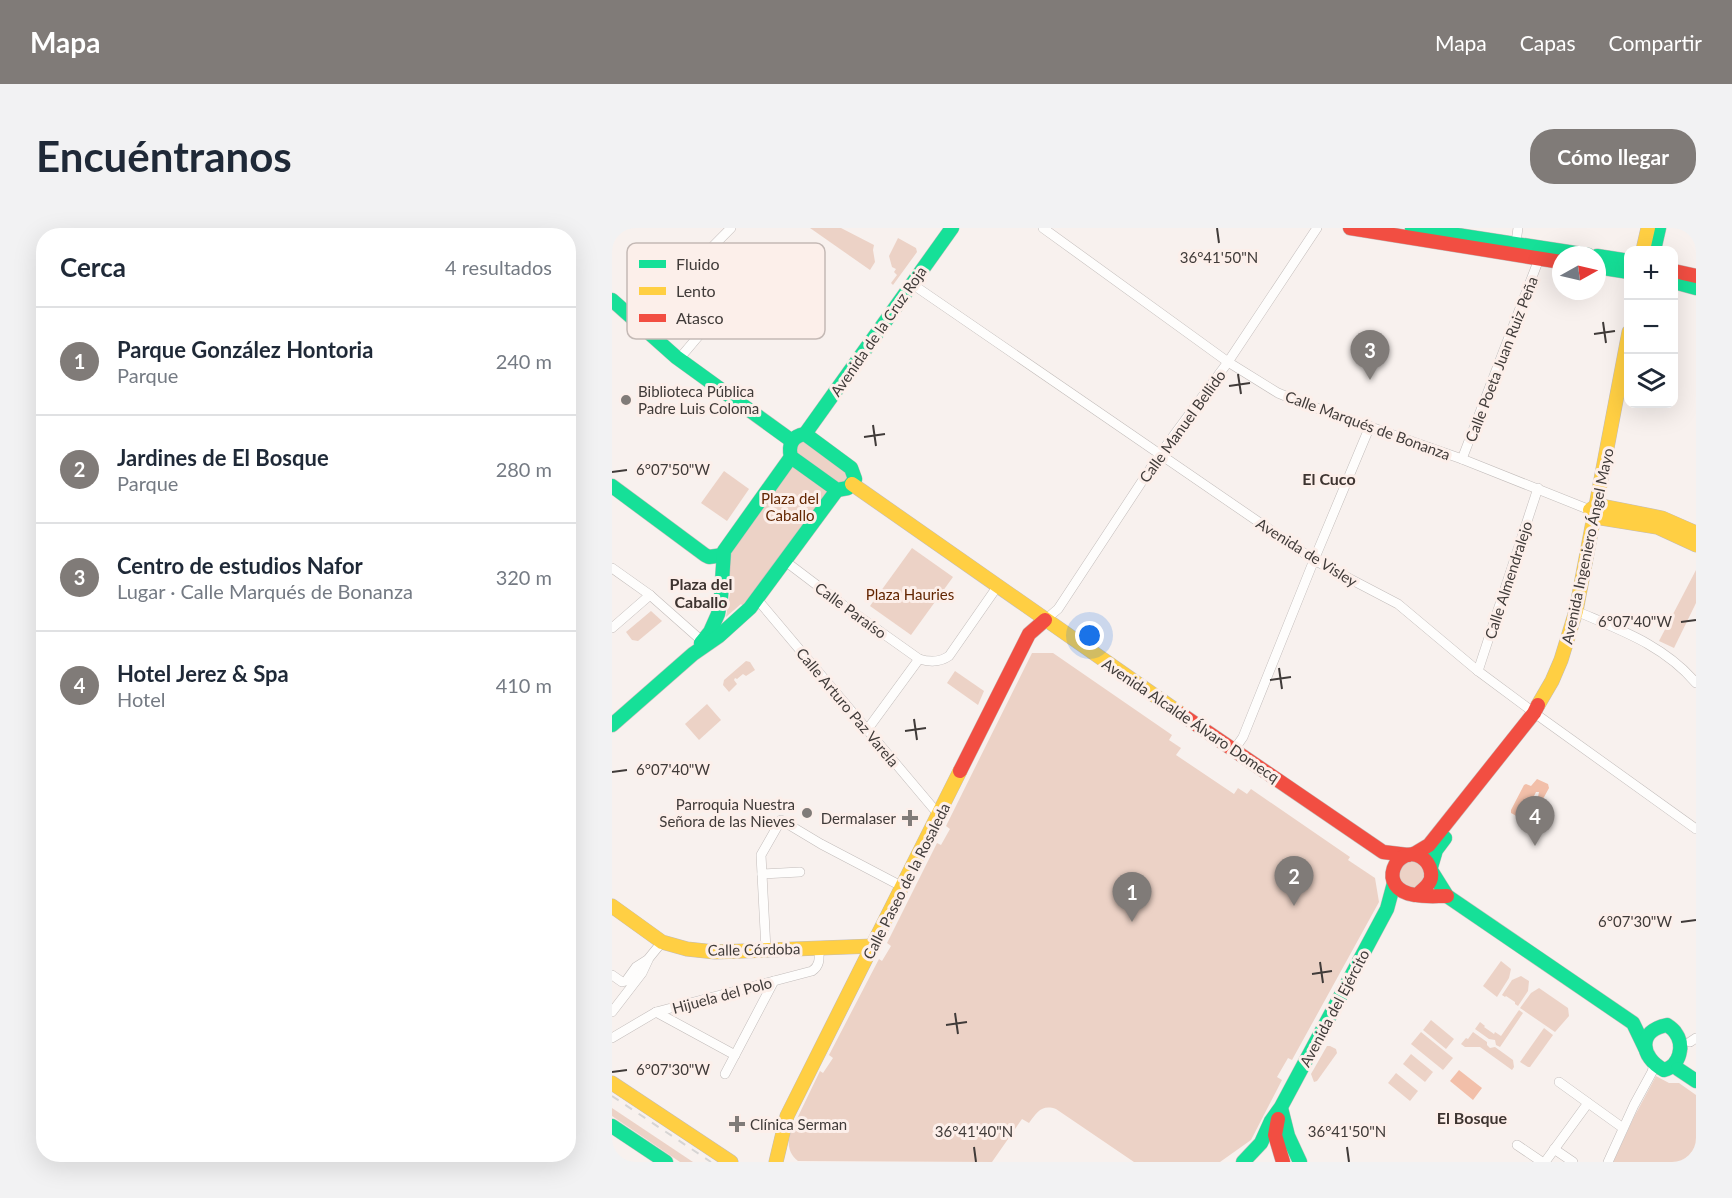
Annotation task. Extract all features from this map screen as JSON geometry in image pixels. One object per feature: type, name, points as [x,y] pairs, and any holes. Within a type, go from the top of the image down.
[{"type":"main road","name":"Avenida de la Cruz Roja","points":[[805,434],[952,228]]},
{"type":"main road","points":[[1350,228],[1420,231],[1515,249],[1552,252]]},
{"type":"main road","points":[[1644,246],[1648,228]]},
{"type":"main road","points":[[1655,246],[1659,228]]},
{"type":"main road","points":[[1515,249],[1552,260]]},
{"type":"main road","points":[[1606,257],[1624,260]]},
{"type":"main road","points":[[1606,268],[1624,271]]},
{"type":"main road","points":[[1678,272],[1696,276]]},
{"type":"main road","points":[[1678,283],[1696,288]]},
{"type":"main road","points":[[612,300],[627,315]]},
{"type":"main road","points":[[654,339],[792,441]]},
{"type":"main road","name":"Avenida Ingeniero Ángel Mayo","points":[[1431,870],[1436,850],[1560,683],[1574,649],[1625,354]]},
{"type":"main road","name":"Avenida Ingeniero Ángel Mayo","points":[[1598,511],[1624,406]]},
{"type":"main road","points":[[612,724],[750,608],[837,490],[848,488],[852,484],[855,479],[851,468],[805,434],[798,435],[792,441],[789,449],[791,457],[837,490]]},
{"type":"main road","points":[[693,654],[710,632],[718,614],[723,555],[726,547],[791,457]]},
{"type":"main road","name":"Avenida Alcalde Álvaro Domecq","points":[[852,484],[1045,620],[1383,852],[1411,855]]},
{"type":"main road","points":[[612,486],[705,555],[709,557],[723,555]]},
{"type":"main road","points":[[1598,511],[1662,518],[1696,533]]},
{"type":"main road","points":[[1598,511],[1657,527],[1696,545]]},
{"type":"main road","name":"Calle Paseo de la Rosaleda","points":[[776,1162],[781,1131],[787,1116],[1029,634],[1045,620]]},
{"type":"main road","name":"Avenida Ingeniero Ángel Mayo","points":[[1411,855],[1429,845],[1537,715]]},
{"type":"main road","points":[[1383,852],[1393,880],[1403,892],[1414,895],[1447,896]]},
{"type":"main road","points":[[1393,880],[1395,864],[1400,859],[1411,855],[1424,859],[1447,896],[1633,1023],[1667,1025],[1693,1040],[1687,1064],[1678,1069],[1666,1069],[1654,1064],[1633,1023]]},
{"type":"main road","points":[[1387,909],[1427,888],[1431,883],[1431,870]]},
{"type":"main road","name":"Avenida del Ejército","points":[[1247,1158],[1261,1143],[1387,909],[1393,880]]},
{"type":"main road","name":"Calle Córdoba","points":[[612,906],[662,942],[687,949],[715,952],[873,946]]},
{"type":"main road","points":[[1645,1048],[1647,1036],[1659,1026]]},
{"type":"main road","points":[[1678,1069],[1696,1081]]},
{"type":"main road","points":[[612,1083],[731,1162]]},
{"type":"main road","points":[[1281,1107],[1286,1134],[1300,1162]]},
{"type":"main road","name":"Avenida del Ejército","points":[[1281,1107],[1275,1135],[1282,1162]]},
{"type":"main road","points":[[612,1126],[666,1162]]},
{"type":"main road","points":[[780,1148],[788,1162]]},
{"type":"main road","points":[[1247,1158],[1260,1152],[1267,1152],[1274,1154],[1282,1162]]},
{"type":"street","points":[[716,243],[731,228]]},
{"type":"street","name":"Calle Marqués de Bonanza","points":[[1043,228],[1228,362],[1278,393],[1598,511]]},
{"type":"street","name":"Calle Manuel Bellido","points":[[1045,620],[1058,609],[1160,454],[1228,362],[1317,228]]},
{"type":"street","points":[[1515,249],[1518,228]]},
{"type":"street","name":"Calle Poeta Juan Ruiz Peña","points":[[1462,459],[1539,258]]},
{"type":"street","name":"Avenida de Visley","points":[[912,284],[1314,560],[1398,604],[1478,671],[1696,828]]},
{"type":"street","points":[[679,359],[696,339]]},
{"type":"street","points":[[1234,750],[1243,737],[1370,426]]},
{"type":"street","name":"Calle Almendralejo","points":[[1478,671],[1538,488]]},
{"type":"street","name":"Calle Paraíso","points":[[785,561],[919,659]]},
{"type":"street","points":[[612,568],[650,595],[702,641]]},
{"type":"street","points":[[867,730],[919,659],[935,662],[949,656],[997,586]]},
{"type":"street","points":[[612,628],[650,595]]},
{"type":"street","name":"Calle Arturo Paz Varela","points":[[757,599],[939,815]]},
{"type":"street","points":[[1580,613],[1608,623],[1654,646],[1687,672],[1696,683]]},
{"type":"street","points":[[766,950],[761,855],[781,820],[903,887]]},
{"type":"street","points":[[762,874],[800,872]]},
{"type":"street","points":[[614,980],[626,981],[662,942]]},
{"type":"street","name":"Hijuela del Polo","points":[[612,1038],[656,1012],[812,971],[819,963],[819,948]]},
{"type":"street","points":[[612,1012],[642,973],[649,958]]},
{"type":"street","points":[[725,1074],[774,981]]},
{"type":"street","points":[[656,1012],[735,1054]]},
{"type":"street","points":[[1608,1162],[1654,1064]]},
{"type":"street","points":[[1559,1082],[1623,1128]]},
{"type":"street","points":[[1517,1145],[1543,1162],[1588,1103]]},
{"type":"street","points":[[1554,1149],[1573,1162]]},
{"type":"green space","points":[[810,228],[841,228],[874,245],[875,262],[870,270]]},
{"type":"green space","points":[[898,238],[916,248],[917,252],[893,285],[891,283],[897,275],[889,256]]},
{"type":"green space","points":[[804,441],[849,473],[846,483],[838,483],[797,453],[797,444]]},
{"type":"green space","name":"Plaza del Caballo","points":[[792,466],[828,491],[745,608],[741,604],[726,617],[730,593],[725,592],[727,559]]},
{"type":"green space","points":[[724,471],[749,489],[727,521],[701,503]]},
{"type":"green space","name":"Plaza Hauries","points":[[912,548],[953,577],[911,635],[870,606]]},
{"type":"green space","points":[[1696,570],[1696,603],[1674,648],[1659,641]]},
{"type":"green space","points":[[651,611],[662,621],[638,641],[632,640],[626,632]]},
{"type":"green space","points":[[1032,653],[1053,653],[1172,735],[1169,740],[1181,748],[1176,755],[1234,794],[1238,788],[1247,794],[1251,789],[1350,857],[1348,860],[1375,878],[1379,902],[1292,1060],[1288,1058],[1277,1077],[1282,1080],[1251,1140],[1220,1162],[1134,1162],[1056,1109],[1051,1108],[1043,1108],[1037,1112],[1029,1123],[1022,1119],[992,1162],[798,1161],[789,1146],[792,1129],[820,1071],[823,1073],[833,1058],[829,1055],[879,959],[882,961],[891,946],[887,943],[937,843],[941,845],[950,829],[946,826]]},
{"type":"green space","points":[[746,661],[750,662],[755,670],[746,676],[743,674],[735,678],[737,684],[729,692],[723,685],[724,680]]},
{"type":"green space","points":[[955,671],[984,691],[978,705],[947,683]]},
{"type":"green space","points":[[707,704],[721,720],[699,740],[685,724]]},
{"type":"green space","points":[[1415,859],[1426,870],[1420,888],[1405,889],[1396,872],[1398,867]]},
{"type":"green space","points":[[1501,961],[1511,969],[1509,978],[1497,997],[1483,986]]},
{"type":"green space","points":[[1521,976],[1529,981],[1528,991],[1518,1006],[1502,995],[1512,980]]},
{"type":"green space","points":[[1539,988],[1568,1008],[1569,1016],[1555,1032],[1520,1008],[1531,993]]},
{"type":"green space","points":[[1519,1010],[1523,1013],[1500,1047],[1496,1045],[1495,1040],[1489,1039],[1475,1029],[1480,1022],[1494,1034],[1495,1032],[1501,1036]]},
{"type":"green space","points":[[1431,1020],[1454,1039],[1446,1049],[1423,1030]]},
{"type":"green space","points":[[1544,1028],[1553,1035],[1528,1067],[1520,1062]]},
{"type":"green space","points":[[1421,1032],[1453,1058],[1443,1070],[1411,1044]]},
{"type":"green space","points":[[1473,1032],[1487,1042],[1490,1048],[1495,1047],[1513,1060],[1512,1070],[1480,1047],[1465,1047],[1461,1044]]},
{"type":"green space","points":[[1327,1046],[1336,1049],[1337,1053],[1314,1082],[1311,1074]]},
{"type":"green space","points":[[1411,1054],[1433,1072],[1425,1082],[1403,1064]]},
{"type":"green space","points":[[1396,1073],[1418,1091],[1410,1101],[1388,1083]]},
{"type":"green space","points":[[1656,1076],[1669,1083],[1679,1083],[1696,1095],[1696,1162],[1613,1162],[1634,1117]]},
{"type":"green space","points":[[612,1108],[693,1162],[680,1162],[612,1116]]},
{"type":"shaded area","points":[[1537,779],[1548,784],[1549,788],[1543,799],[1538,797],[1539,792],[1536,792],[1533,798],[1536,801],[1524,820],[1511,813],[1511,810],[1524,785],[1531,786]]},
{"type":"shaded area","points":[[1459,1070],[1482,1088],[1473,1100],[1450,1081]]},
{"type":"railway","points":[[612,1096],[711,1162]]},
{"type":"traffic: fast","points":[[805,434],[952,228]]},
{"type":"traffic: fast","points":[[1412,228],[1552,249]]},
{"type":"traffic: fast","points":[[1655,246],[1659,228]]},
{"type":"traffic: fast","points":[[1606,257],[1624,260]]},
{"type":"traffic: fast","points":[[1606,268],[1624,271]]},
{"type":"traffic: fast","points":[[1678,283],[1696,288]]},
{"type":"traffic: fast","points":[[612,300],[627,313]]},
{"type":"traffic: fast","points":[[656,339],[676,357],[792,441]]},
{"type":"traffic: fast","points":[[805,434],[851,468],[855,479],[848,488],[837,490],[791,457],[792,442],[805,434]]},
{"type":"traffic: fast","points":[[701,643],[710,632],[718,614],[724,551],[791,457]]},
{"type":"traffic: fast","points":[[612,486],[705,555],[709,557],[723,555]]},
{"type":"traffic: fast","points":[[612,725],[750,608],[837,490]]},
{"type":"traffic: fast","points":[[1431,867],[1436,850],[1445,838]]},
{"type":"traffic: fast","points":[[1432,872],[1447,896],[1633,1023],[1645,1048]]},
{"type":"traffic: fast","points":[[1243,1162],[1261,1143],[1271,1121],[1281,1107],[1387,909],[1394,883]]},
{"type":"traffic: fast","points":[[1667,1025],[1678,1037],[1680,1049],[1674,1064],[1664,1070],[1650,1058],[1645,1045],[1650,1033],[1667,1025]]},
{"type":"traffic: fast","points":[[1678,1069],[1696,1081]]},
{"type":"traffic: fast","points":[[1281,1108],[1288,1136],[1300,1162]]},
{"type":"traffic: fast","points":[[612,1126],[666,1162]]},
{"type":"traffic: slow","points":[[1644,246],[1648,228]]},
{"type":"traffic: slow","points":[[1538,705],[1561,660],[1576,611],[1625,354]]},
{"type":"traffic: slow","points":[[852,484],[1181,714]]},
{"type":"traffic: slow","points":[[1696,533],[1662,518],[1597,505],[1590,510],[1595,517],[1657,527],[1696,545]]},
{"type":"traffic: slow","points":[[776,1162],[787,1116],[960,771]]},
{"type":"traffic: slow","points":[[612,906],[662,942],[687,949],[715,952],[873,946]]},
{"type":"traffic: slow","points":[[612,1083],[731,1162]]},
{"type":"traffic: jam","points":[[1350,228],[1552,261]]},
{"type":"traffic: jam","points":[[1678,272],[1696,276]]},
{"type":"traffic: jam","points":[[960,771],[1029,634],[1045,620]]},
{"type":"traffic: jam","points":[[1414,854],[1429,845],[1538,705]]},
{"type":"traffic: jam","points":[[1181,714],[1383,852],[1408,855]]},
{"type":"traffic: jam","points":[[1418,894],[1430,882],[1430,868],[1421,857],[1412,854],[1404,856],[1394,868],[1395,885],[1415,895],[1447,896]]},
{"type":"traffic: jam","points":[[1278,1119],[1275,1135],[1283,1162]]},
{"type":"place","name":"Centro de estudios Nafor","points":[[1370,380]]},
{"type":"place","name":"Biblioteca Pública Padre Luis Coloma","points":[[626,400]]},
{"type":"place","name":"Parroquia Nuestra Señora de las Nieves","points":[[807,813]]},
{"type":"place","name":"Dermalaser","points":[[910,818]]},
{"type":"place","name":"Hotel Jerez & Spa","points":[[1535,846]]},
{"type":"place","name":"Jardines de El Bosque","points":[[1294,906]]},
{"type":"place","name":"Parque González Hontoria","points":[[1132,922]]},
{"type":"place","name":"Clínica Serman","points":[[737,1124]]},
{"type":"district","name":"El Cuco","points":[[1329,478]]},
{"type":"district","name":"Plaza del Caballo","points":[[701,592]]},
{"type":"district","name":"El Bosque","points":[[1472,1117]]}]
